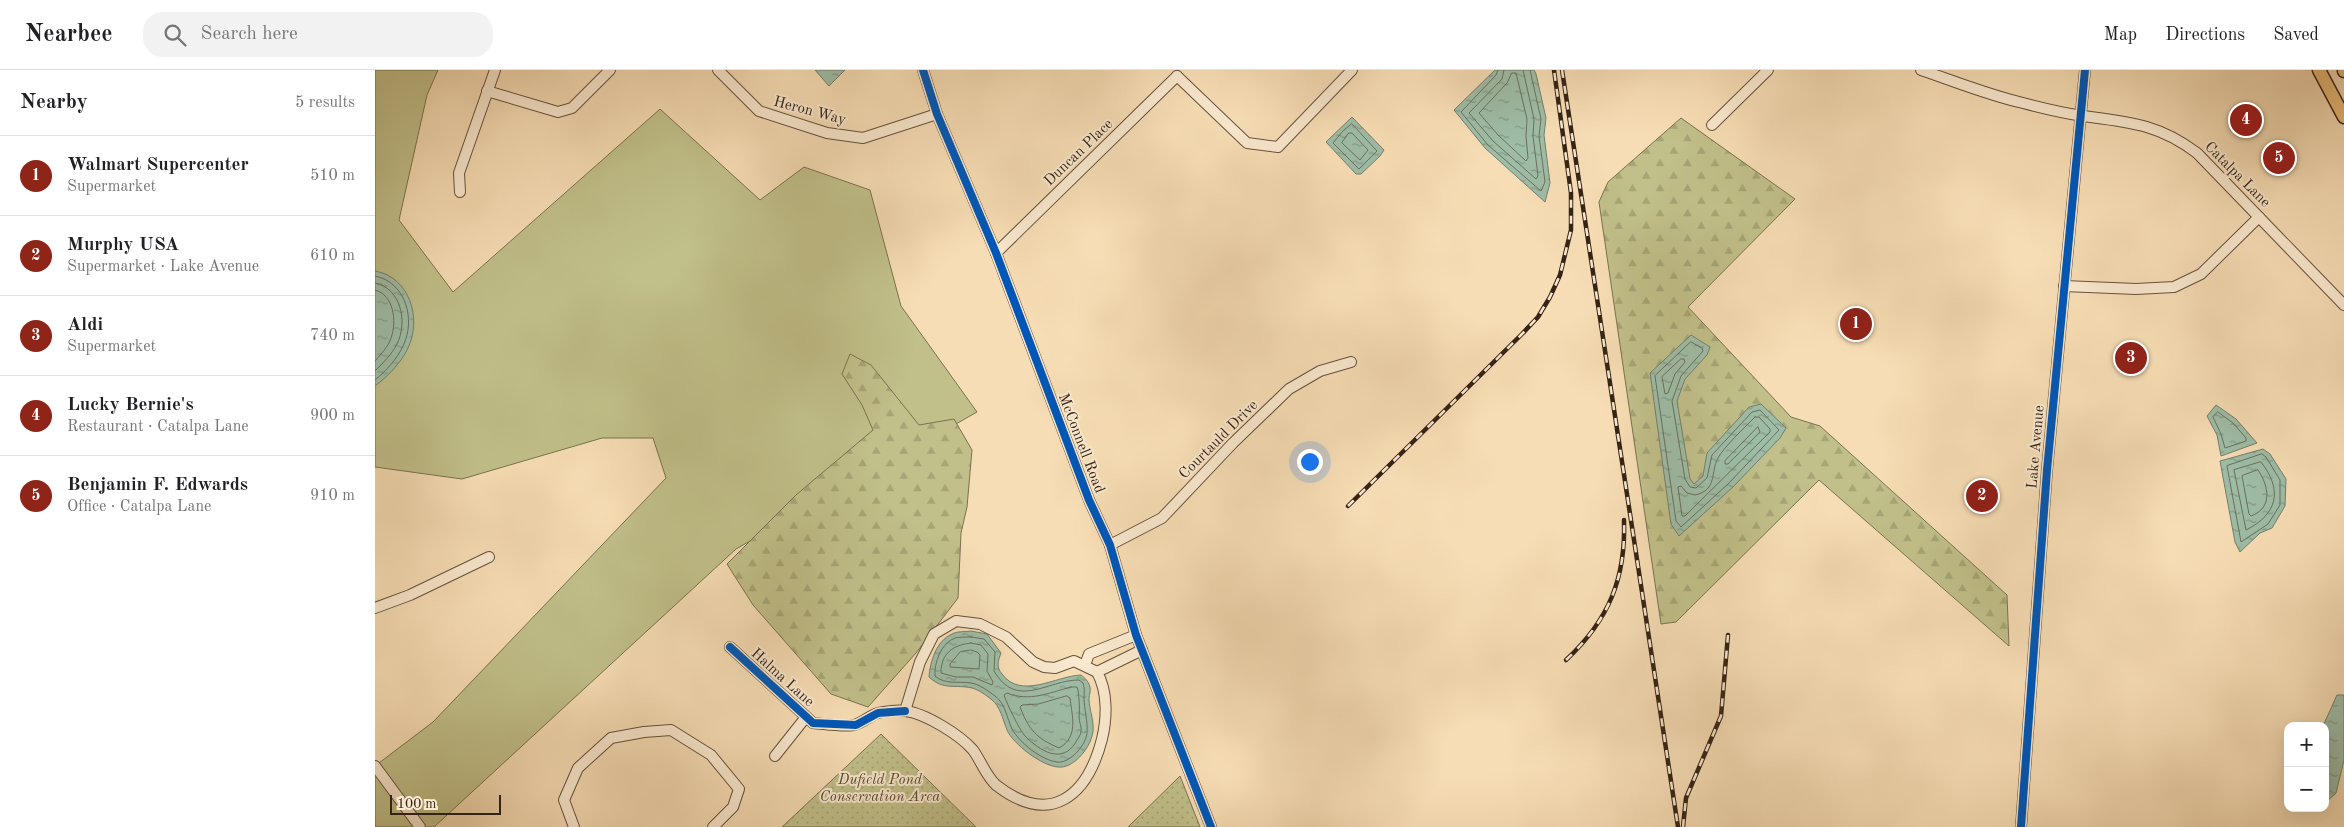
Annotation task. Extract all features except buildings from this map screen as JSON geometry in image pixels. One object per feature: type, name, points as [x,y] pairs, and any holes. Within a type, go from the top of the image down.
[{"type":"main road","points":[[2319,70],[2344,118]]},
{"type":"street","points":[[460,192],[459,174],[495,70]]},
{"type":"street","points":[[487,91],[557,112],[572,108],[610,70]]},
{"type":"street","name":"Heron Way","points":[[718,70],[759,111],[827,133],[863,138],[937,114]]},
{"type":"street","name":"McConnell Road","points":[[923,70],[937,114],[996,253],[1089,500],[1110,545],[1135,635],[1211,827]]},
{"type":"street","points":[[1176,73],[1247,143],[1278,147],[1352,70]]},
{"type":"street","points":[[1712,125],[1768,70]]},
{"type":"street","name":"Catalpa Lane","points":[[1921,70],[2020,103],[2081,116],[2126,120],[2159,130],[2183,142],[2197,153],[2344,305]]},
{"type":"street","name":"Lake Avenue","points":[[2021,827],[2047,470],[2085,70]]},
{"type":"street","name":"Duncan Place","points":[[996,253],[1176,73]]},
{"type":"street","points":[[2064,286],[2136,289],[2174,287],[2201,274],[2259,217]]},
{"type":"street","name":"Courtauld Drive","points":[[1110,545],[1162,518],[1233,443],[1289,389],[1320,371],[1351,362]]},
{"type":"street","points":[[375,608],[410,594],[489,557]]},
{"type":"street","points":[[956,621],[980,624],[1006,637],[1033,662],[1044,667],[1055,668],[1075,661],[1085,665],[1097,672],[1104,684],[1106,724],[1098,755],[1082,787],[1061,806],[1049,809],[1013,798],[995,784],[972,749],[953,731],[905,711],[915,676],[934,634],[956,621]]},
{"type":"street","points":[[1085,665],[1089,654],[1135,635]]},
{"type":"street","name":"Halma Lane","points":[[730,647],[813,723],[856,724],[878,713],[905,711]]},
{"type":"street","points":[[1097,672],[1142,650]]},
{"type":"street","points":[[775,756],[806,717]]},
{"type":"street","points":[[573,827],[564,800],[578,768],[611,738],[644,732],[671,730],[711,755],[739,789],[733,807],[713,827]]},
{"type":"street","points":[[375,766],[420,827]]},
{"type":"green space","points":[[375,70],[438,70],[427,95],[399,220],[453,292],[660,109],[760,200],[804,167],[870,190],[901,306],[977,412],[736,549],[434,827],[375,827],[375,766],[433,722],[666,478],[653,438],[602,438],[462,479],[375,467]]},
{"type":"green space","points":[[1681,118],[1795,199],[1688,307],[1791,417],[1820,426],[2007,595],[2009,646],[1819,480],[1676,622],[1661,624],[1599,202],[1608,182]]},
{"type":"green space","points":[[850,354],[871,365],[919,425],[954,419],[972,450],[967,507],[961,533],[958,598],[916,653],[868,707],[831,694],[753,605],[727,564],[796,495],[873,430],[862,405],[842,374]]},
{"type":"green space","name":"Dufield Pond Conservation Area","points":[[881,734],[976,827],[782,827]]},
{"type":"green space","points":[[1180,776],[1200,827],[1128,827]]},
{"type":"water","points":[[815,70],[845,70],[829,86]]},
{"type":"water","points":[[1495,70],[1534,70],[1536,74],[1546,118],[1544,135],[1550,183],[1545,202],[1485,148],[1454,110]]},
{"type":"water","points":[[1352,117],[1384,150],[1361,174],[1356,174],[1326,142]]},
{"type":"water","points":[[375,271],[397,281],[405,290],[413,312],[414,325],[412,337],[402,359],[375,386]]},
{"type":"water","points":[[1691,335],[1710,347],[1707,355],[1685,379],[1677,401],[1690,479],[1694,484],[1703,476],[1707,453],[1749,407],[1761,404],[1786,428],[1780,438],[1733,487],[1679,536],[1671,524],[1650,373]]},
{"type":"water","points":[[2216,405],[2236,419],[2257,443],[2221,456],[2217,435],[2207,416]]},
{"type":"water","points":[[2263,449],[2270,454],[2286,479],[2285,506],[2272,528],[2260,533],[2240,552],[2235,542],[2220,461]]},
{"type":"water","points":[[971,631],[987,634],[1001,653],[998,666],[1002,674],[1010,682],[1029,686],[1081,675],[1087,680],[1090,689],[1089,699],[1093,732],[1088,747],[1075,761],[1064,767],[1058,767],[1036,759],[1010,736],[997,706],[987,696],[972,688],[945,686],[929,677],[932,659],[946,637],[954,633]]},
{"type":"water","points":[[2337,695],[2344,695],[2344,760],[2336,793],[2329,799],[2329,722],[2325,722]]},
{"type":"railway","points":[[1348,506],[1522,334],[1538,317],[1550,297],[1560,275],[1571,230],[1571,193],[1554,70]]},
{"type":"railway","points":[[1562,70],[1678,827]]},
{"type":"railway","points":[[1566,660],[1593,629],[1612,597],[1622,561],[1624,520]]},
{"type":"railway","points":[[1683,827],[1686,798],[1721,716],[1728,635]]},
{"type":"cycle path","points":[[923,70],[937,114],[996,253],[1089,500],[1110,545],[1136,635],[1211,827]]},
{"type":"cycle path","points":[[2021,827],[2047,470],[2085,70]]},
{"type":"cycle path","points":[[730,647],[813,723],[856,725],[878,713],[905,711]]},
{"type":"place","name":"Lucky Bernie's","points":[[2246,120]]},
{"type":"place","name":"Benjamin F. Edwards","points":[[2279,158]]},
{"type":"place","name":"Walmart Supercenter","points":[[1856,324]]},
{"type":"place","name":"Aldi","points":[[2131,358]]},
{"type":"place","name":"Murphy USA","points":[[1982,496]]}]
